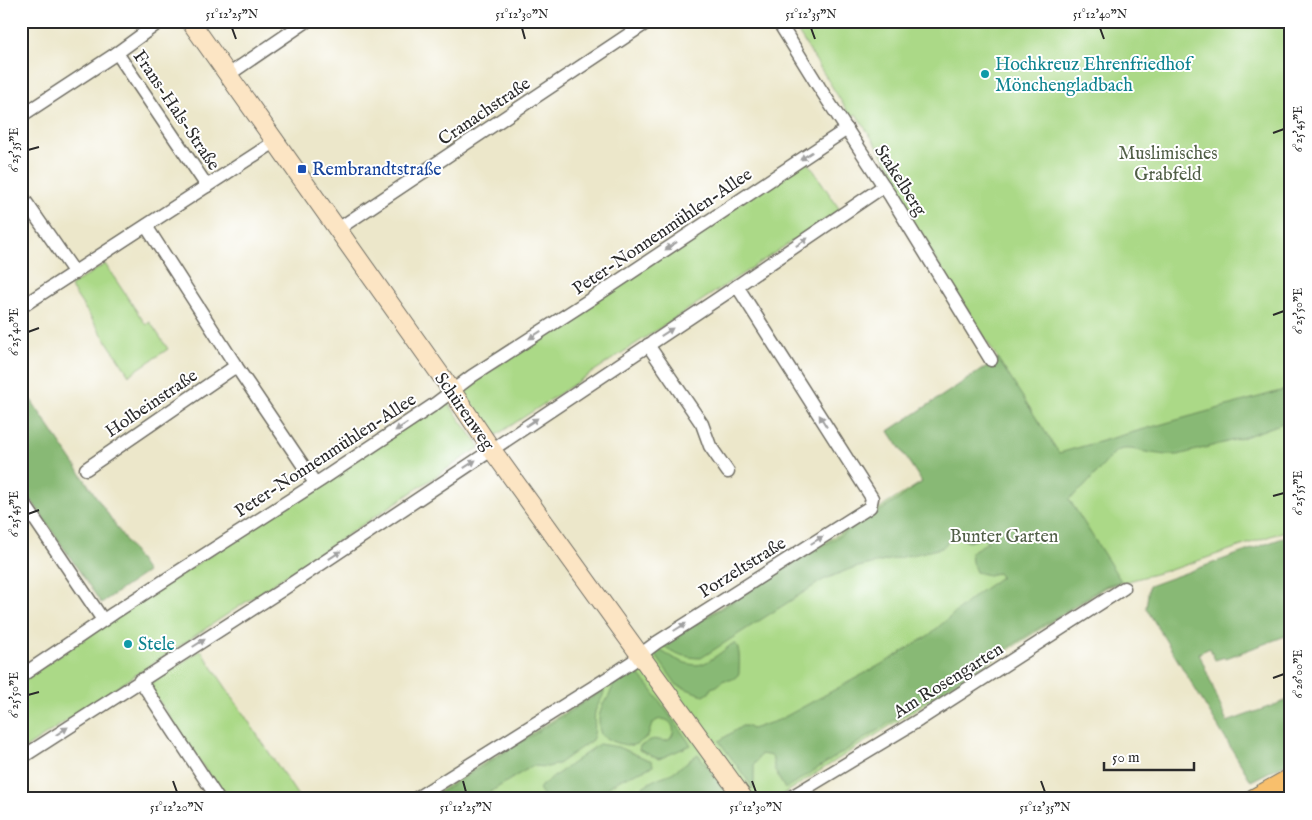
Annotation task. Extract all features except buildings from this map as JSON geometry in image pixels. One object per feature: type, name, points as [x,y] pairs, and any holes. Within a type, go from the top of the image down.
[{"type":"main road","name":"Schürenweg","points":[[190,21],[492,450],[744,799]]},
{"type":"main road","points":[[1253,799],[1291,778]]},
{"type":"street","points":[[228,74],[307,21]]},
{"type":"street","name":"Cranachstraße","points":[[338,229],[649,21]]},
{"type":"street","name":"Stakelberg","points":[[778,21],[884,186],[991,360]]},
{"type":"street","name":"Frans-Hals-Straße","points":[[21,116],[117,53],[158,23]]},
{"type":"street","name":"Frans-Hals-Straße","points":[[117,53],[207,186]]},
{"type":"street","name":"Peter-Nonnenmühlen-Allee","points":[[21,676],[103,620],[315,483],[472,376],[847,130]]},
{"type":"street","points":[[21,307],[276,141]]},
{"type":"street","points":[[21,758],[282,590],[884,186]]},
{"type":"street","points":[[21,195],[75,273]]},
{"type":"street","points":[[146,226],[236,366],[315,483]]},
{"type":"street","name":"Porzeltstraße","points":[[414,799],[606,679],[632,662],[656,642],[870,507],[872,498],[737,286]]},
{"type":"street","points":[[648,345],[702,424],[710,446],[728,472]]},
{"type":"street","name":"Holbeinstraße","points":[[86,469],[236,366]]},
{"type":"street","points":[[21,499],[103,620]]},
{"type":"street","name":"Am Rosengarten","points":[[788,799],[919,720],[1124,588]]},
{"type":"street","points":[[140,680],[218,799]]},
{"type":"green space","points":[[791,21],[1291,21],[1291,529],[1177,568],[1106,587],[776,799],[426,799],[634,669],[656,647],[922,482],[889,431],[998,359],[888,183],[897,177],[856,114],[851,117]]},
{"type":"green space","points":[[806,159],[840,210],[495,436],[462,390]]},
{"type":"green space","points":[[105,264],[146,325],[150,322],[168,349],[129,375],[70,286]]},
{"type":"green space","name":"Bunter Garten","points":[[998,359],[1059,453],[1291,388],[1291,420],[1242,438],[1178,455],[1166,455],[1131,449],[1122,449],[1115,452],[1084,487],[1069,499],[1121,581],[1105,586],[785,789],[775,771],[772,756],[761,754],[754,765],[754,789],[719,741],[742,726],[752,729],[779,720],[891,659],[929,635],[977,594],[1001,577],[998,573],[988,575],[976,572],[972,562],[971,552],[988,542],[983,538],[968,542],[957,535],[953,536],[942,548],[850,569],[823,580],[701,658],[681,655],[662,645],[896,501],[922,482],[889,431]]},
{"type":"green space","points":[[21,385],[147,572],[101,603],[21,485]]},
{"type":"green space","points":[[445,399],[480,447],[21,751],[21,681]]},
{"type":"green space","points":[[1291,535],[1291,634],[1226,658],[1215,660],[1210,648],[1199,653],[1227,722],[1291,699],[1291,761],[1251,781],[1146,608],[1149,586]]},
{"type":"green space","points":[[732,644],[736,644],[739,651],[739,674],[711,688],[709,693],[704,696],[677,685],[654,653],[658,649],[679,661],[697,665],[709,661]]},
{"type":"green space","points":[[201,650],[300,799],[225,799],[148,685]]},
{"type":"green space","points":[[632,672],[639,675],[648,685],[691,745],[659,759],[639,750],[640,746],[654,739],[665,741],[670,739],[673,728],[670,722],[664,719],[654,722],[648,736],[634,745],[617,743],[601,735],[599,716],[603,704],[614,684]]},
{"type":"green space","points":[[604,690],[595,712],[592,740],[558,764],[548,767],[532,766],[479,799],[430,799]]},
{"type":"green space","points":[[599,744],[618,747],[652,761],[653,766],[616,782],[598,799],[544,799],[539,789],[542,785]]},
{"type":"green space","points":[[698,754],[732,799],[634,799],[642,787],[672,773]]},
{"type":"place","name":"Hochkreuz Ehrenfriedhof Mönchengladbach","points":[[985,74]]},
{"type":"place","name":"Rembrandtstraße","points":[[302,169]]},
{"type":"place","name":"Stele","points":[[128,644]]},
{"type":"park label","name":"Muslimisches Grabfeld","points":[[1168,163]]}]
